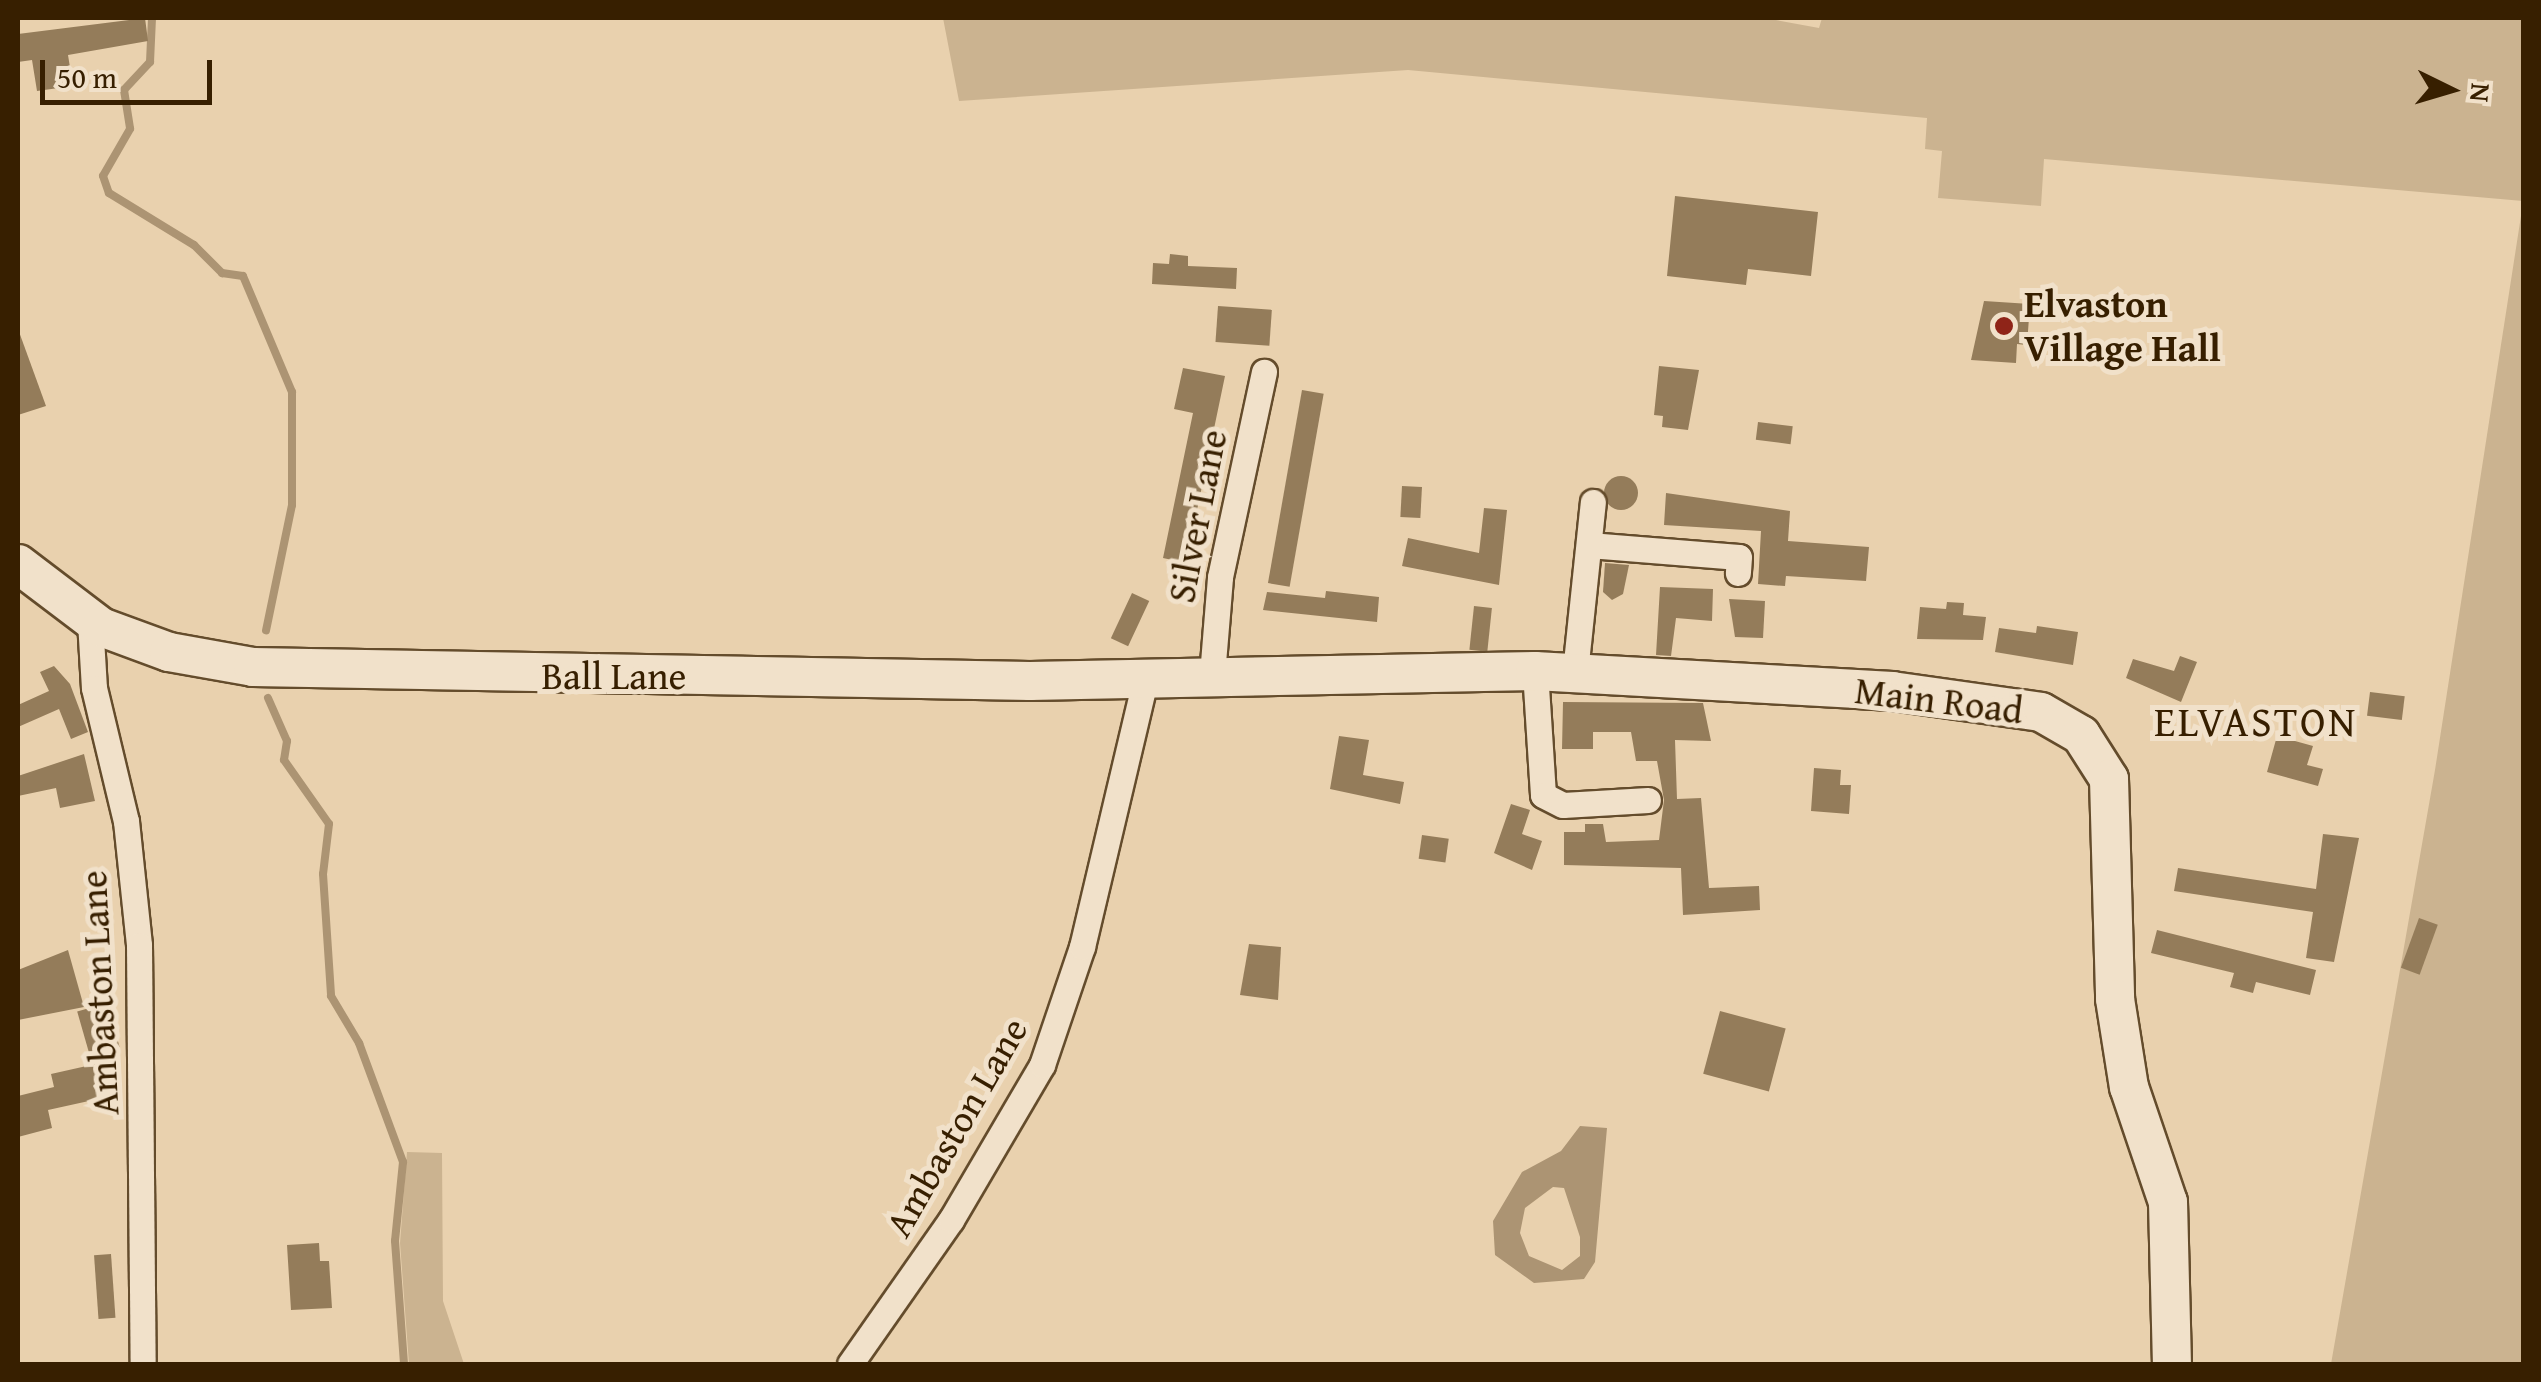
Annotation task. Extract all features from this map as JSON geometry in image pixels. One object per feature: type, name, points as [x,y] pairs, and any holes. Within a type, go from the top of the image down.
[{"type":"main road","name":"Ball Lane","points":[[18,564],[90,621],[204,660],[354,672],[1146,676]]},
{"type":"main road","name":"Main Road","points":[[1146,676],[1575,672],[2004,702],[2081,735],[2102,763],[2112,801],[2115,999],[2129,1086],[2168,1202],[2172,1364]]},
{"type":"street","name":"Silver Lane","points":[[1212,675],[1220,576],[1264,372]]},
{"type":"street","points":[[1575,672],[1593,502]]},
{"type":"street","points":[[1589,545],[1739,558],[1738,573]]},
{"type":"street","name":"Ambaston Lane","points":[[90,621],[94,688],[126,822],[139,946],[143,1364]]},
{"type":"street","points":[[1535,671],[1543,795],[1563,806],[1648,800]]},
{"type":"street","name":"Ambaston Lane","points":[[850,1364],[951,1220],[1042,1065],[1078,964],[1146,676]]},
{"type":"shaded area","points":[[943,18],[1765,18],[1819,28],[1822,18],[2523,18],[2523,201],[2044,159],[2041,206],[1938,198],[1942,151],[1925,149],[1927,118],[1408,70],[959,101]]},
{"type":"shaded area","points":[[2523,203],[2523,1364],[2331,1364],[2435,770]]},
{"type":"shaded area","points":[[1580,1126],[1607,1128],[1595,1262],[1584,1279],[1534,1283],[1495,1255],[1493,1221],[1522,1172],[1561,1151]],"holes":[[[1553,1187],[1564,1188],[1580,1237],[1580,1256],[1562,1270],[1529,1256],[1520,1233],[1525,1208]]]},
{"type":"shaded area","points":[[407,1152],[442,1153],[443,1301],[464,1364],[409,1364],[400,1243]]},
{"type":"building","points":[[145,18],[148,41],[68,55],[73,86],[37,91],[32,60],[18,62],[18,34]]},
{"type":"building","points":[[1675,196],[1818,212],[1811,276],[1748,269],[1746,285],[1667,276]]},
{"type":"building","points":[[1170,254],[1188,256],[1188,266],[1237,268],[1236,289],[1152,284],[1153,263],[1169,264]]},
{"type":"building","name":"Elvaston Village Hall","points":[[1984,301],[2030,304],[2027,345],[2017,344],[2016,363],[1971,360]]},
{"type":"building","points":[[1218,306],[1272,310],[1269,346],[1215,342]]},
{"type":"building","points":[[18,329],[46,406],[18,415]]},
{"type":"building","points":[[1659,366],[1699,370],[1688,430],[1662,427],[1663,416],[1654,415]]},
{"type":"building","points":[[1183,368],[1225,376],[1186,563],[1163,558],[1193,413],[1174,409]]},
{"type":"building","points":[[1302,390],[1324,394],[1290,587],[1268,583]]},
{"type":"building","points":[[1758,422],[1793,426],[1791,444],[1756,440]]},
{"type":"building","points":[[1621,476],[1633,481],[1638,493],[1633,505],[1621,510],[1609,505],[1604,493],[1609,481]]},
{"type":"building","points":[[1402,486],[1422,487],[1420,518],[1400,517]]},
{"type":"building","points":[[1666,493],[1790,511],[1788,541],[1869,547],[1866,581],[1786,576],[1785,586],[1758,584],[1761,531],[1664,525]]},
{"type":"building","points":[[1484,508],[1507,510],[1499,585],[1402,566],[1408,538],[1479,553]]},
{"type":"building","points":[[1605,563],[1629,565],[1623,594],[1612,600],[1603,592]]},
{"type":"building","points":[[1660,587],[1713,589],[1712,621],[1676,618],[1671,656],[1656,655]]},
{"type":"building","points":[[1326,591],[1379,597],[1377,622],[1263,610],[1267,592],[1325,598]]},
{"type":"building","points":[[1132,593],[1149,601],[1128,646],[1111,638]]},
{"type":"building","points":[[1729,599],[1765,601],[1763,638],[1735,637]]},
{"type":"building","points":[[1947,602],[1964,603],[1963,615],[1986,617],[1983,640],[1917,639],[1920,607],[1946,609]]},
{"type":"building","points":[[1474,606],[1492,608],[1487,652],[1469,650]]},
{"type":"building","points":[[2037,626],[2078,632],[2073,665],[1995,652],[1999,628],[2036,633]]},
{"type":"building","points":[[2180,656],[2197,662],[2181,702],[2126,678],[2133,659],[2174,671]]},
{"type":"building","points":[[54,666],[70,684],[88,732],[71,739],[59,709],[18,727],[18,705],[49,691],[40,672]]},
{"type":"building","points":[[2370,692],[2405,696],[2402,720],[2367,716]]},
{"type":"building","points":[[1563,702],[1703,703],[1711,741],[1675,740],[1677,799],[1701,798],[1709,888],[1759,886],[1760,910],[1683,915],[1681,868],[1564,865],[1564,832],[1585,832],[1585,824],[1603,824],[1606,842],[1659,840],[1664,800],[1657,761],[1636,761],[1631,732],[1593,732],[1593,749],[1562,749]]},
{"type":"building","points":[[1339,736],[1369,740],[1363,775],[1404,782],[1400,804],[1330,789]]},
{"type":"building","points":[[2277,736],[2313,746],[2307,765],[2323,769],[2318,786],[2267,772]]},
{"type":"building","points":[[84,754],[95,801],[60,808],[56,788],[18,796],[18,776]]},
{"type":"building","points":[[1814,768],[1841,770],[1840,785],[1851,785],[1849,814],[1811,811]]},
{"type":"building","points":[[1511,804],[1530,810],[1522,834],[1542,841],[1532,870],[1494,853]]},
{"type":"building","points":[[2323,834],[2359,838],[2334,962],[2306,958],[2313,912],[2174,891],[2178,868],[2316,889]]},
{"type":"building","points":[[1422,835],[1449,839],[1445,863],[1419,859]]},
{"type":"building","points":[[2419,918],[2438,925],[2420,975],[2401,968]]},
{"type":"building","points":[[2157,930],[2316,970],[2310,995],[2256,982],[2253,993],[2230,987],[2234,973],[2151,953]]},
{"type":"building","points":[[1249,944],[1281,947],[1278,1000],[1240,995]]},
{"type":"building","points":[[68,950],[84,1007],[18,1020],[18,970]]},
{"type":"building","points":[[107,1003],[120,1047],[90,1056],[77,1012]]},
{"type":"building","points":[[1720,1011],[1786,1029],[1769,1091],[1703,1074]]},
{"type":"building","points":[[100,1063],[107,1097],[48,1110],[52,1128],[18,1137],[18,1096],[54,1087],[51,1074]]},
{"type":"building","points":[[319,1243],[320,1261],[329,1261],[332,1308],[291,1310],[287,1245]]},
{"type":"building","points":[[111,1254],[115,1318],[99,1319],[94,1255]]},
{"type":"waterway","points":[[152,18],[150,62],[124,90],[130,129],[103,176],[109,193],[194,245],[222,273],[243,276],[292,392],[292,505],[266,630]]},
{"type":"waterway","points":[[268,698],[287,741],[284,760],[329,824],[323,874],[331,996],[359,1043],[403,1162],[395,1241],[404,1364]]},
{"type":"place","name":"Elvaston Village Hall","points":[[2004,326]]},
{"type":"district","name":"ELVASTON","points":[[2256,721]]}]
